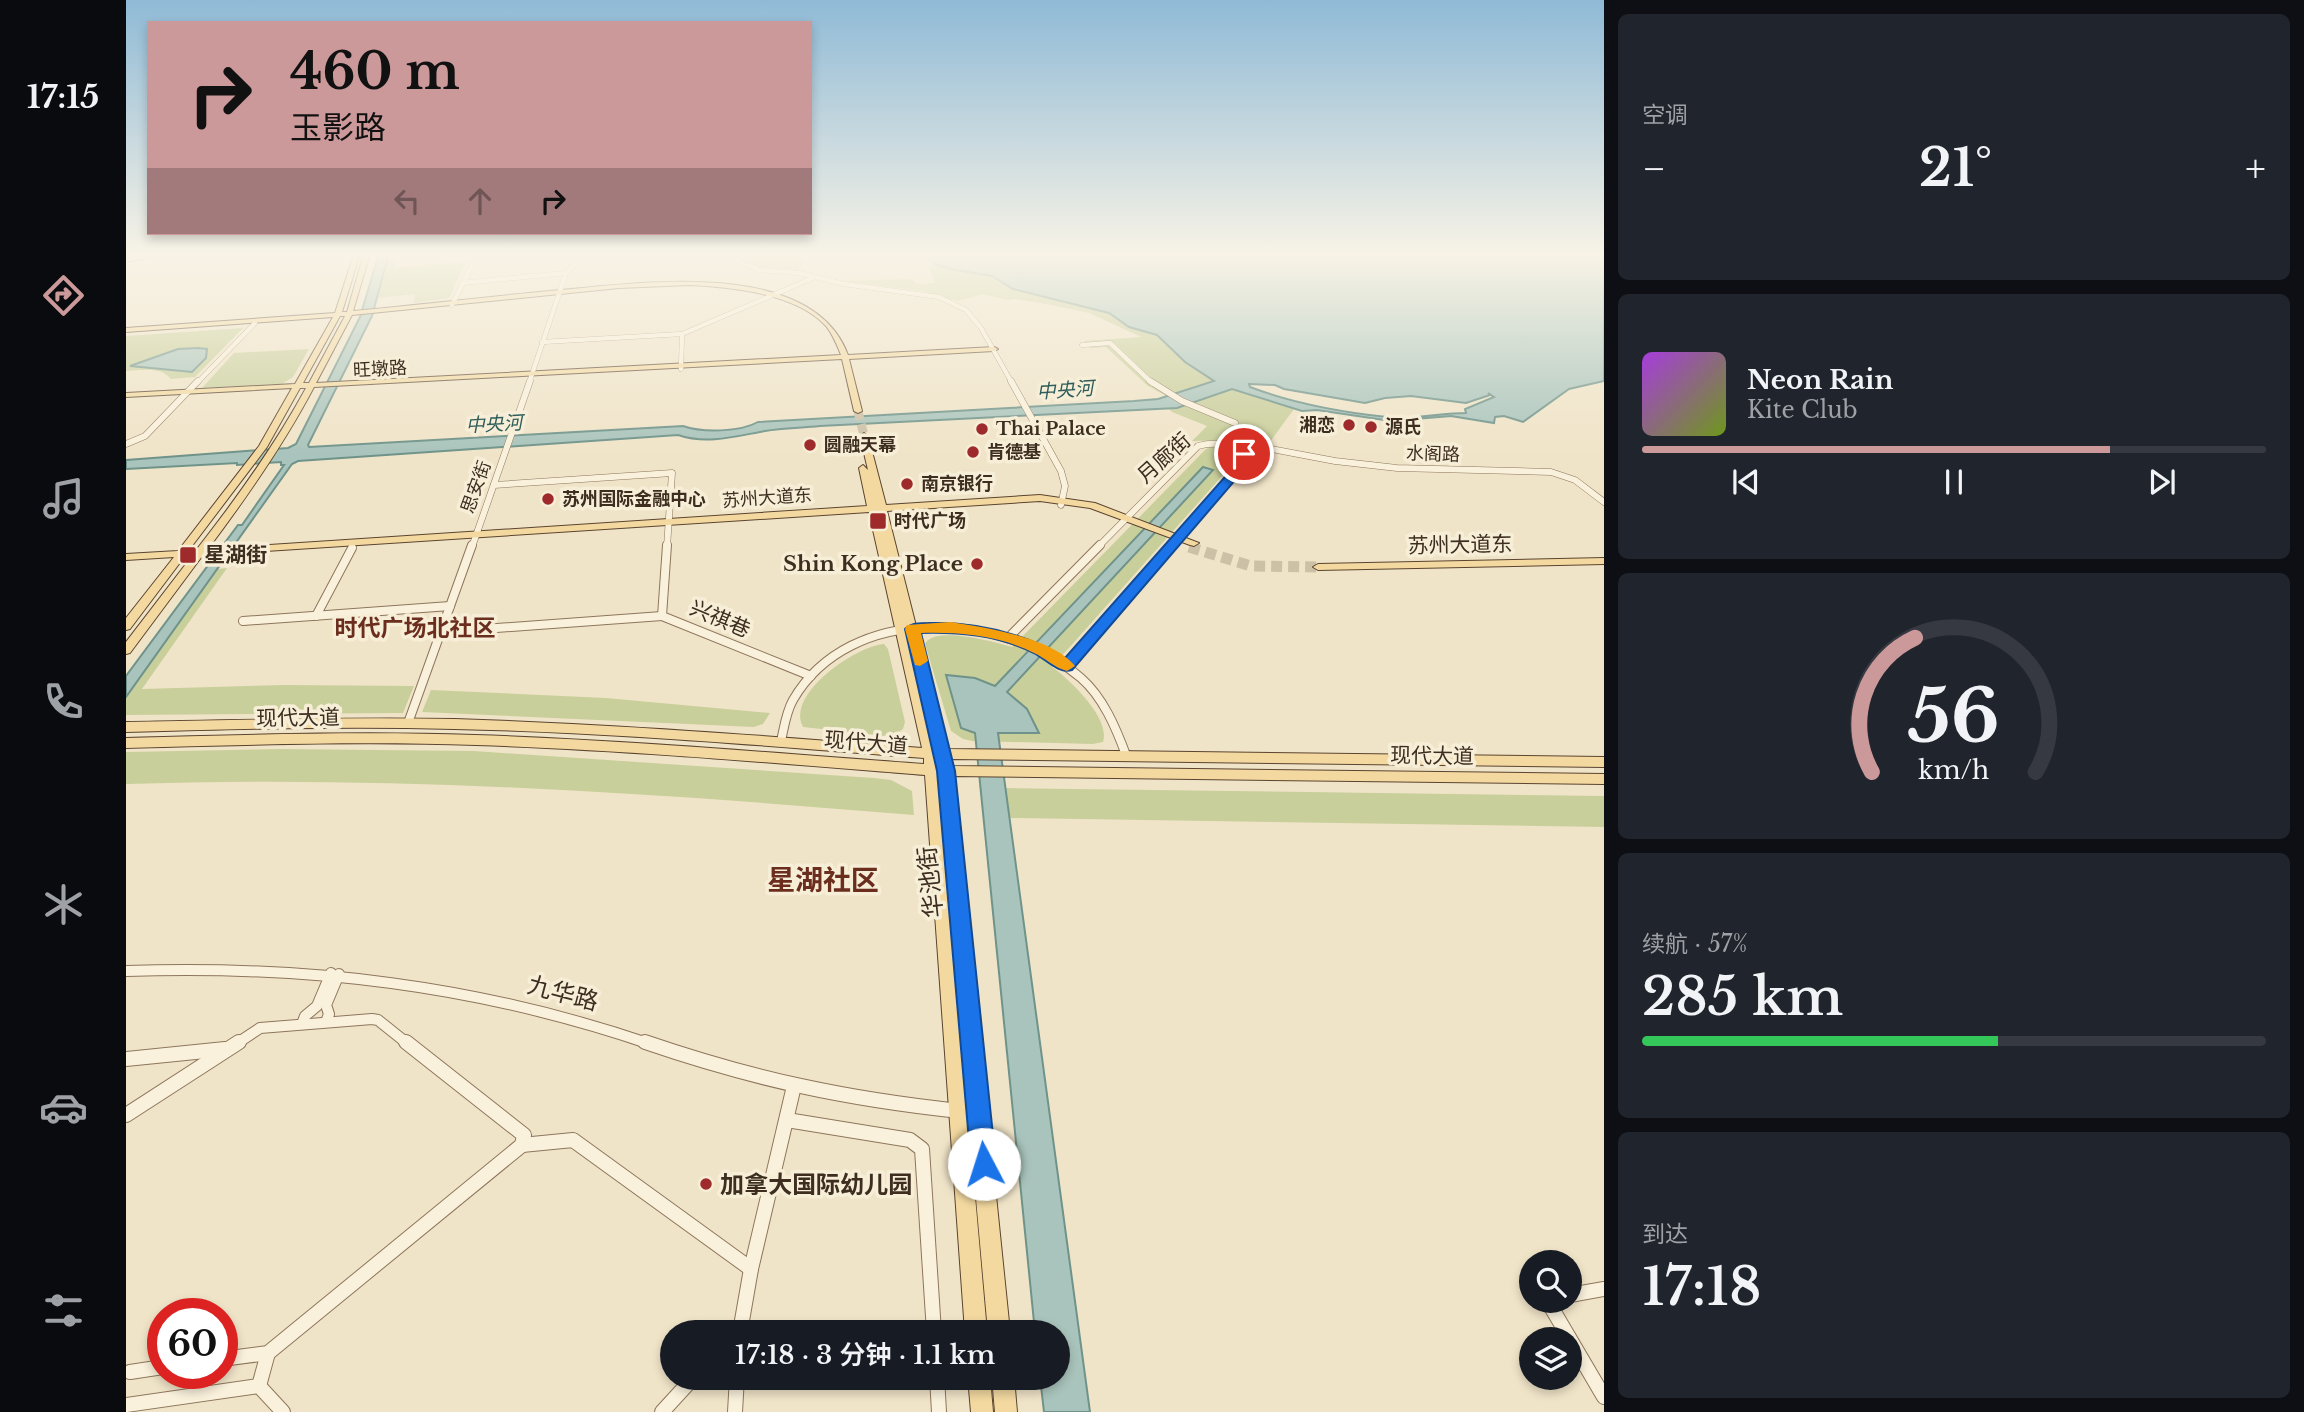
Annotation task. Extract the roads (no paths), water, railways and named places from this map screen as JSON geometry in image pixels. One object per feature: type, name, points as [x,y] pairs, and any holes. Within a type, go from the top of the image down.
[{"type":"main road","points":[[126,332],[239,323]]},
{"type":"main road","points":[[126,332],[255,323]]},
{"type":"main road","points":[[126,626],[263,447],[333,323]]},
{"type":"main road","points":[[126,650],[206,554],[311,387],[344,323]]},
{"type":"main road","points":[[819,323],[831,337],[854,411]]},
{"type":"main road","name":"旺墩路","points":[[126,397],[994,349]]},
{"type":"main road","name":"华池街","points":[[860,436],[937,753],[969,1111],[997,1320]]},
{"type":"main road","name":"苏州大道东","points":[[232,553],[878,511],[1062,502],[1124,519],[1191,545]]},
{"type":"main road","name":"苏州大道东","points":[[126,563],[206,554],[352,548],[474,537]]},
{"type":"main road","name":"苏州大道东","points":[[1604,555],[1319,564],[1604,561]]},
{"type":"main road","name":"苏州大道东","points":[[126,557],[181,556]]},
{"type":"main road","name":"现代大道","points":[[126,727],[408,723],[566,727],[937,753],[1604,762]]},
{"type":"main road","name":"现代大道","points":[[126,743],[319,738],[487,740],[628,747],[939,770],[1604,779]]},
{"type":"main road","name":"华池街","points":[[969,1111],[976,1320]]},
{"type":"main road","points":[[980,1390],[982,1412]]},
{"type":"main road","points":[[1004,1390],[1006,1412]]},
{"type":"street","points":[[126,444],[145,436],[255,323]]},
{"type":"street","name":"思安街","points":[[408,723],[507,449],[549,323]]},
{"type":"street","points":[[542,342],[682,334],[709,323]]},
{"type":"street","points":[[977,323],[1064,477],[1062,502]]},
{"type":"street","points":[[681,367],[682,334]]},
{"type":"street","points":[[1082,345],[1110,343],[1130,368],[1156,387],[1235,423]]},
{"type":"street","name":"月廊街","points":[[1009,637],[1198,446],[1212,443],[1235,447]]},
{"type":"street","points":[[1235,447],[1244,454],[1245,461]]},
{"type":"street","name":"水阁路","points":[[1235,447],[1255,451],[1262,447],[1271,447],[1342,462],[1415,470],[1551,472],[1575,480],[1600,502],[1604,509]]},
{"type":"street","points":[[1067,666],[1171,537],[1255,451]]},
{"type":"street","name":"兴祺巷","points":[[494,485],[672,473],[662,615],[811,676]]},
{"type":"street","points":[[316,616],[352,548]]},
{"type":"street","points":[[243,621],[450,606]]},
{"type":"street","points":[[442,632],[662,615]]},
{"type":"street","points":[[781,741],[793,701],[811,676],[831,658],[852,645],[906,630],[968,628],[1025,643],[1067,666],[1100,701],[1126,755]]},
{"type":"street","name":"九华路","points":[[126,971],[208,969],[335,974],[424,985],[519,1004],[621,1033],[709,1064],[794,1086],[969,1111]]},
{"type":"street","points":[[326,1022],[329,1014],[326,1005],[335,974]]},
{"type":"street","points":[[302,1024],[305,1016],[317,1006],[335,974]]},
{"type":"street","points":[[126,1115],[260,1028],[378,1020],[524,1135],[522,1145]]},
{"type":"street","points":[[126,1059],[227,1049]]},
{"type":"street","points":[[741,1320],[794,1086]]},
{"type":"street","points":[[787,1120],[910,1140],[922,1149],[933,1320]]},
{"type":"street","points":[[238,1357],[268,1353],[522,1145],[573,1140],[751,1269]]},
{"type":"street","points":[[1582,1293],[1604,1289]]},
{"type":"street","points":[[1556,1313],[1604,1397]]},
{"type":"street","points":[[259,1386],[268,1353]]},
{"type":"street","points":[[127,1374],[147,1370]]},
{"type":"street","points":[[126,1405],[259,1386]]},
{"type":"street","points":[[259,1386],[284,1412]]},
{"type":"street","points":[[662,1412],[682,1390]]},
{"type":"street","points":[[735,1412],[736,1390]]},
{"type":"street","points":[[938,1390],[939,1412]]},
{"type":"water","points":[[357,323],[369,323],[309,447],[683,426],[721,430],[742,428],[758,422],[1134,401],[1158,399],[1214,381],[1185,362],[1157,335],[1123,323],[1604,323],[1604,381],[1569,389],[1523,422],[1504,416],[1495,417],[1494,423],[1451,416],[1391,421],[1317,410],[1302,411],[1232,389],[1177,408],[820,426],[711,439],[678,435],[298,461],[292,464],[126,697],[126,676],[238,525],[242,525],[284,465],[281,465],[281,462],[237,463],[126,469],[126,460],[288,448],[296,444]],"holes":[[[1249,384],[1275,385],[1284,389],[1365,403],[1411,396],[1466,403],[1490,395],[1488,393],[1494,397],[1465,409],[1466,413],[1397,418],[1301,403],[1250,387]]]},
{"type":"water","points":[[178,349],[207,349],[206,358],[192,372],[130,366]]},
{"type":"water","points":[[1203,467],[1213,470],[1007,692],[1027,709],[1039,733],[998,733],[1090,1412],[1044,1412],[1041,1390],[1070,1390],[1070,1320],[1034,1320],[975,733],[961,728],[946,675],[975,678],[995,686]]},
{"type":"tunnel","points":[[858,411],[864,436]]},
{"type":"tunnel","points":[[1189,547],[1251,566],[1318,567]]},
{"type":"place","name":"湘恋","points":[[1349,425]]},
{"type":"place","name":"源氏","points":[[1371,427]]},
{"type":"place","name":"Thai Palace","points":[[982,429]]},
{"type":"place","name":"圆融天幕","points":[[810,445]]},
{"type":"place","name":"肯德基","points":[[973,452]]},
{"type":"place","name":"南京银行","points":[[907,484]]},
{"type":"place","name":"苏州国际金融中心","points":[[548,499]]},
{"type":"place","name":"时代广场","points":[[878,521]]},
{"type":"place","name":"星湖街","points":[[188,555]]},
{"type":"place","name":"Shin Kong Place","points":[[977,564]]},
{"type":"place","name":"加拿大国际幼儿园","points":[[706,1184]]},
{"type":"district","name":"时代广场北社区","points":[[415,628]]},
{"type":"district","name":"星湖社区","points":[[823,880]]},
{"type":"water label","name":"中央河","points":[[1065,390]]},
{"type":"water label","name":"中央河","points":[[494,424]]}]
